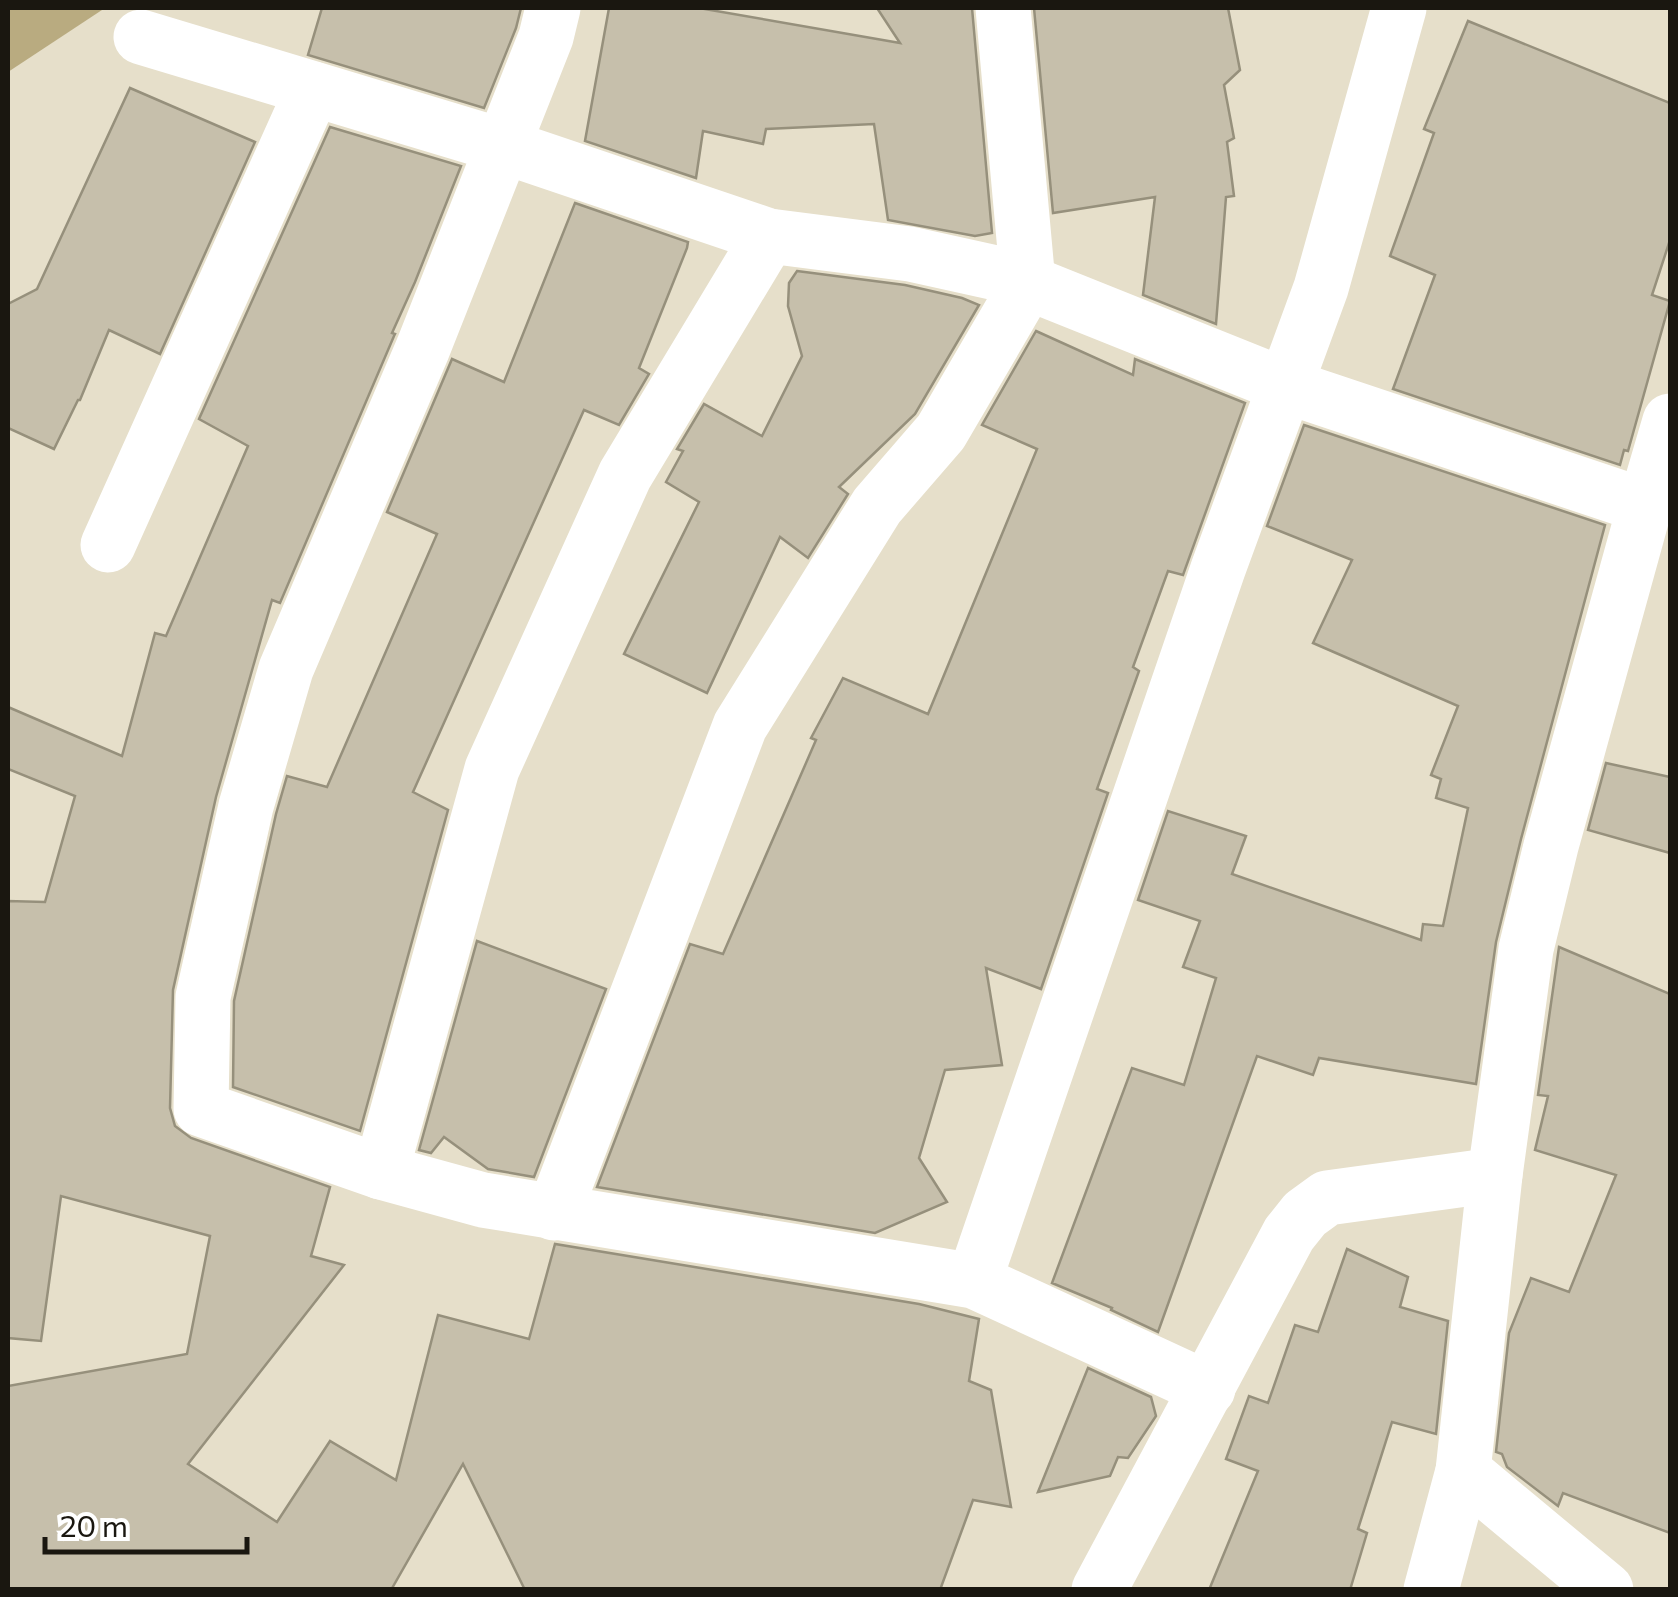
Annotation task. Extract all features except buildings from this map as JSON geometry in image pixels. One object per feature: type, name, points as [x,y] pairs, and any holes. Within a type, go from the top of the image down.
[{"type":"street","points":[[553,8],[546,36],[423,348],[286,669],[246,806],[203,997],[201,1109],[381,1172],[482,1200],[974,1281],[1208,1390]]},
{"type":"street","points":[[554,1212],[740,726],[878,506],[941,432],[1028,283],[1003,8]]},
{"type":"street","points":[[974,1281],[1218,570],[1321,288],[1399,8]]},
{"type":"street","points":[[141,37],[503,146],[768,236],[910,254],[1014,277],[1286,386],[1645,506]]},
{"type":"street","points":[[108,545],[313,89]]},
{"type":"street","points":[[381,1172],[492,769],[625,475],[768,236]]},
{"type":"street","points":[[1432,1590],[1462,1471],[1495,1174],[1526,950],[1551,846],[1670,421]]},
{"type":"street","points":[[1099,1590],[1289,1234],[1305,1214],[1327,1198],[1495,1174]]},
{"type":"street","points":[[1462,1471],[1606,1590]]},
{"type":"shaded area","points":[[8,8],[105,8],[8,72]]}]
